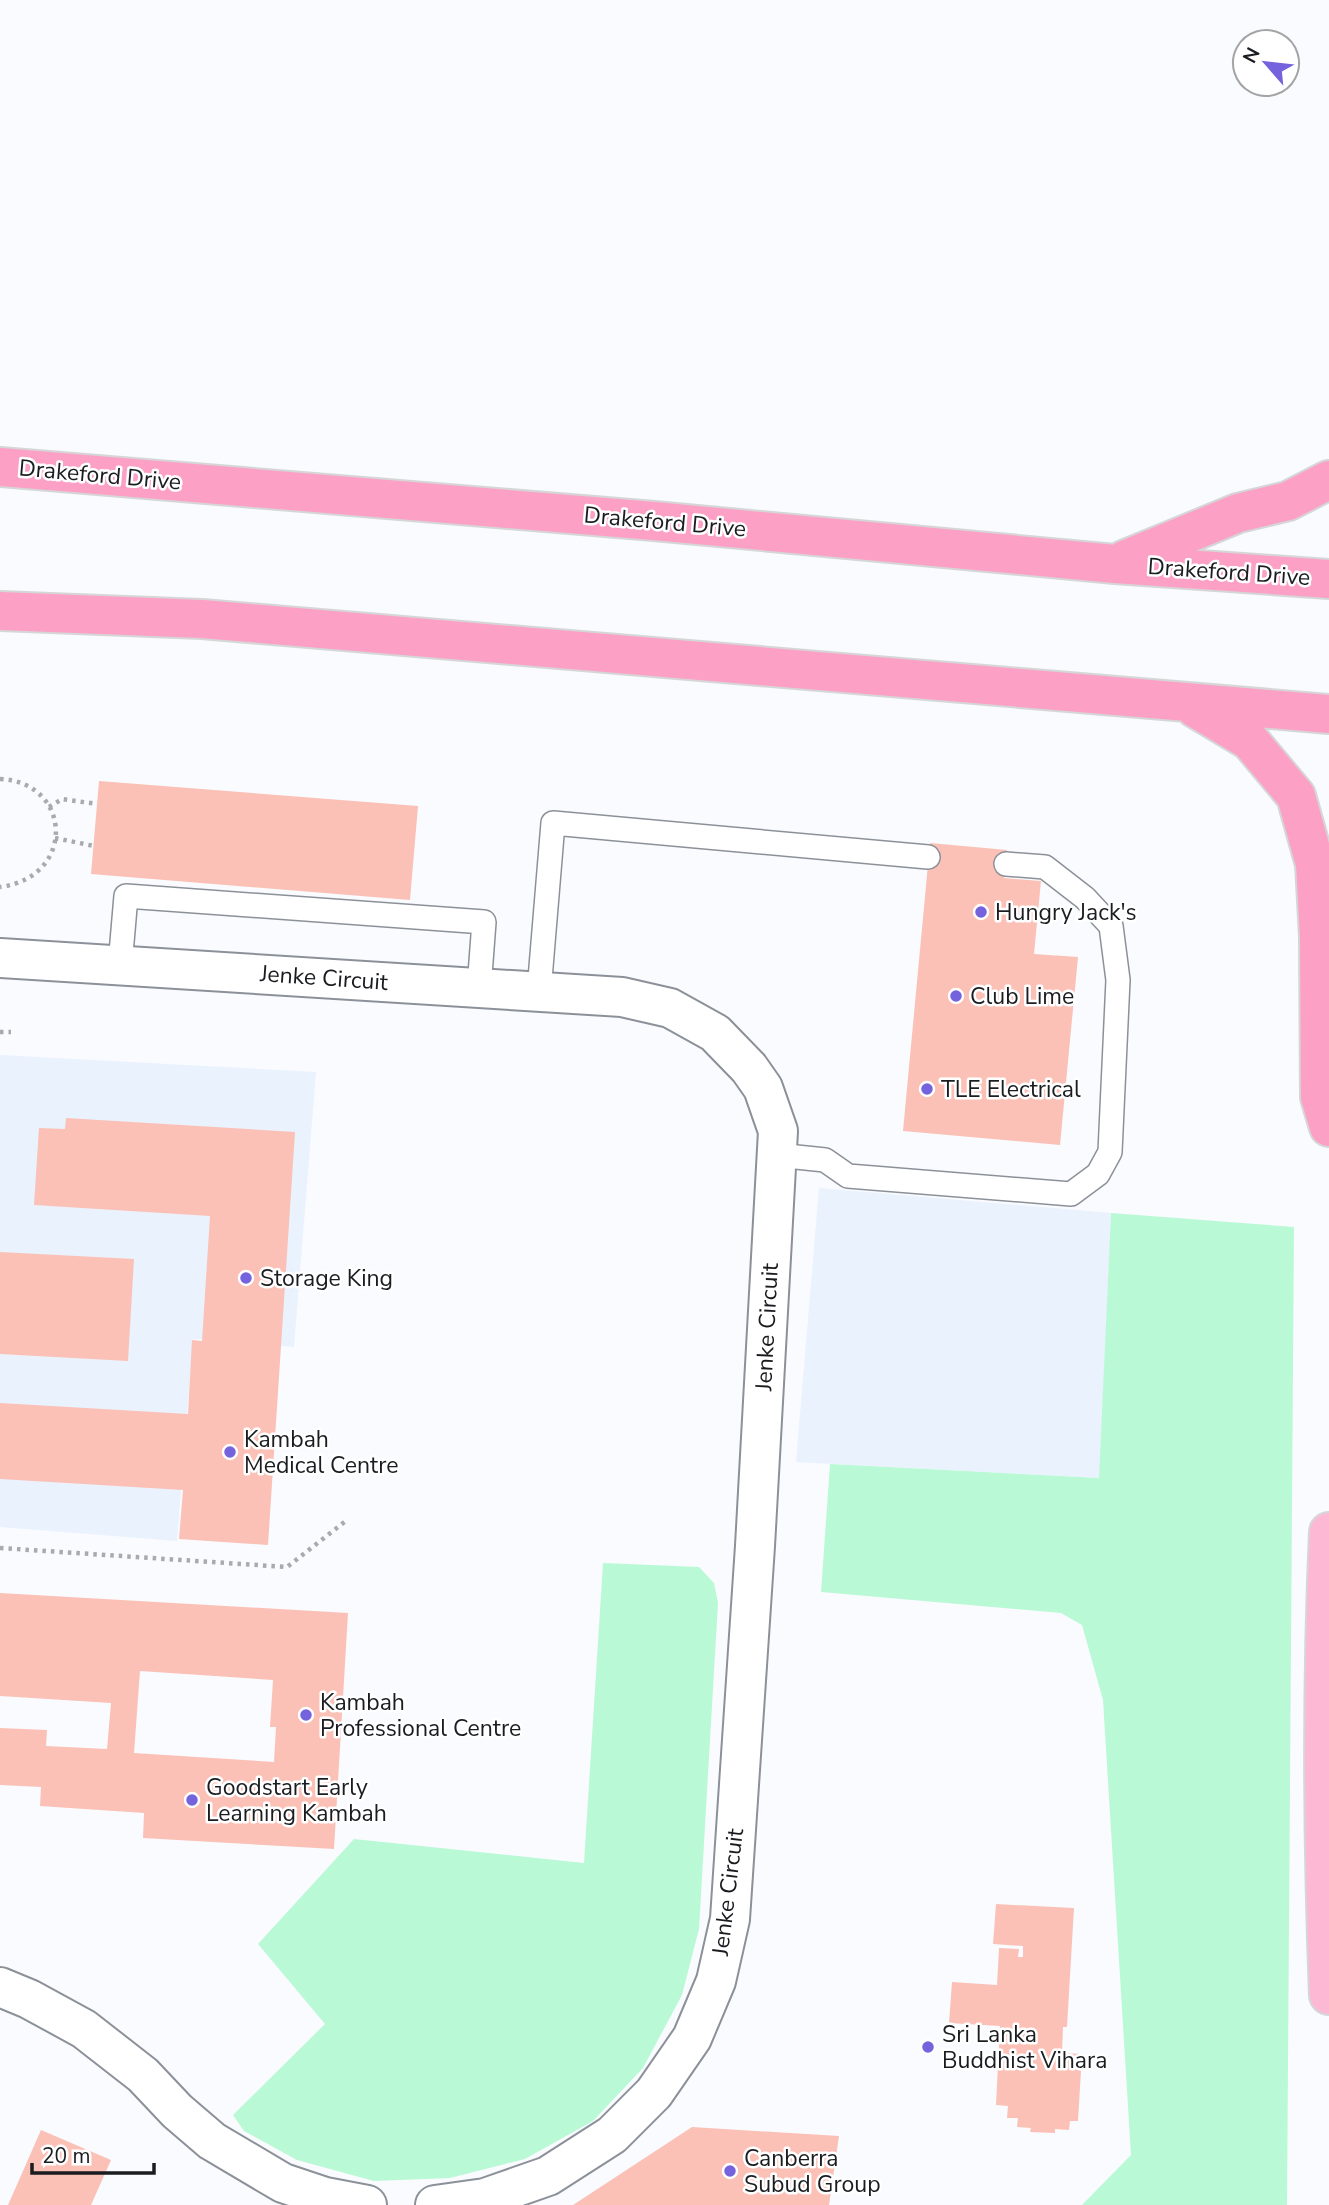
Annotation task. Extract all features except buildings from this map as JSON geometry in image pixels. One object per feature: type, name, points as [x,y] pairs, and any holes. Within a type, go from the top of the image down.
[{"type":"highway","name":"Drakeford Drive","points":[[0,467],[640,519],[1115,564],[1329,579]]},
{"type":"highway","points":[[1115,564],[1238,513],[1288,500],[1329,481]]},
{"type":"highway","points":[[0,611],[202,619],[1329,714]]},
{"type":"highway","points":[[1187,704],[1250,741],[1296,796],[1315,864],[1319,937],[1320,1097],[1329,1127]]},
{"type":"main road","points":[[1329,1532],[1325,1627],[1325,1909],[1329,1995]]},
{"type":"street","name":"Jenke Circuit","points":[[0,958],[622,997],[670,1009],[715,1033],[750,1068],[762,1088],[778,1131],[755,1546],[730,1919],[716,1981],[692,2038],[654,2093],[612,2135],[548,2176],[485,2198],[435,2205]]},
{"type":"street","points":[[0,1987],[29,1999],[84,2029],[143,2076],[177,2111],[212,2141],[247,2162],[283,2183],[325,2197],[367,2205]]},
{"type":"lane","points":[[539,992],[553,823],[928,857]]},
{"type":"lane","points":[[777,1155],[825,1160],[848,1176],[1071,1194],[1098,1174],[1110,1152],[1118,980],[1111,926],[1085,898],[1045,867],[1006,864]]},
{"type":"lane","points":[[120,965],[126,896],[484,922],[479,988]]},
{"type":"path","points":[[0,779],[29,786],[43,798],[52,813],[56,830],[54,848],[46,864],[33,877],[0,887]]},
{"type":"path","points":[[49,807],[62,799],[97,804]]},
{"type":"path","points":[[55,838],[94,846]]},
{"type":"path","points":[[0,1032],[11,1032]]},
{"type":"path","points":[[0,1548],[287,1567],[347,1520]]},
{"type":"shaded area","name":"Storage King","points":[[0,1055],[316,1072],[294,1347],[193,1339],[177,1541],[0,1527]]},
{"type":"shaded area","points":[[819,1188],[1111,1213],[1100,1478],[796,1462]]},
{"type":"green space","points":[[1111,1213],[1294,1227],[1287,2205],[1082,2205],[1131,2155],[1103,1700],[1082,1625],[1061,1613],[821,1592],[830,1464],[1099,1478]]},
{"type":"green space","points":[[603,1563],[699,1567],[714,1583],[718,1603],[699,1929],[682,1995],[643,2068],[593,2121],[525,2159],[450,2178],[374,2181],[297,2160],[244,2131],[233,2115],[325,2024],[258,1944],[354,1839],[584,1863]]},
{"type":"place","name":"Hungry Jack's","points":[[981,912]]},
{"type":"place","name":"Club Lime","points":[[956,996]]},
{"type":"place","name":"TLE Electrical","points":[[927,1089]]},
{"type":"place","name":"Storage King","points":[[246,1278]]},
{"type":"place","name":"Kambah Medical Centre","points":[[230,1452]]},
{"type":"place","name":"Kambah Professional Centre","points":[[306,1715]]},
{"type":"place","name":"Goodstart Early Learning Kambah","points":[[192,1800]]},
{"type":"place","name":"Sri Lanka Buddhist Vihara","points":[[928,2047]]},
{"type":"place","name":"Canberra Subud Group","points":[[730,2171]]}]
